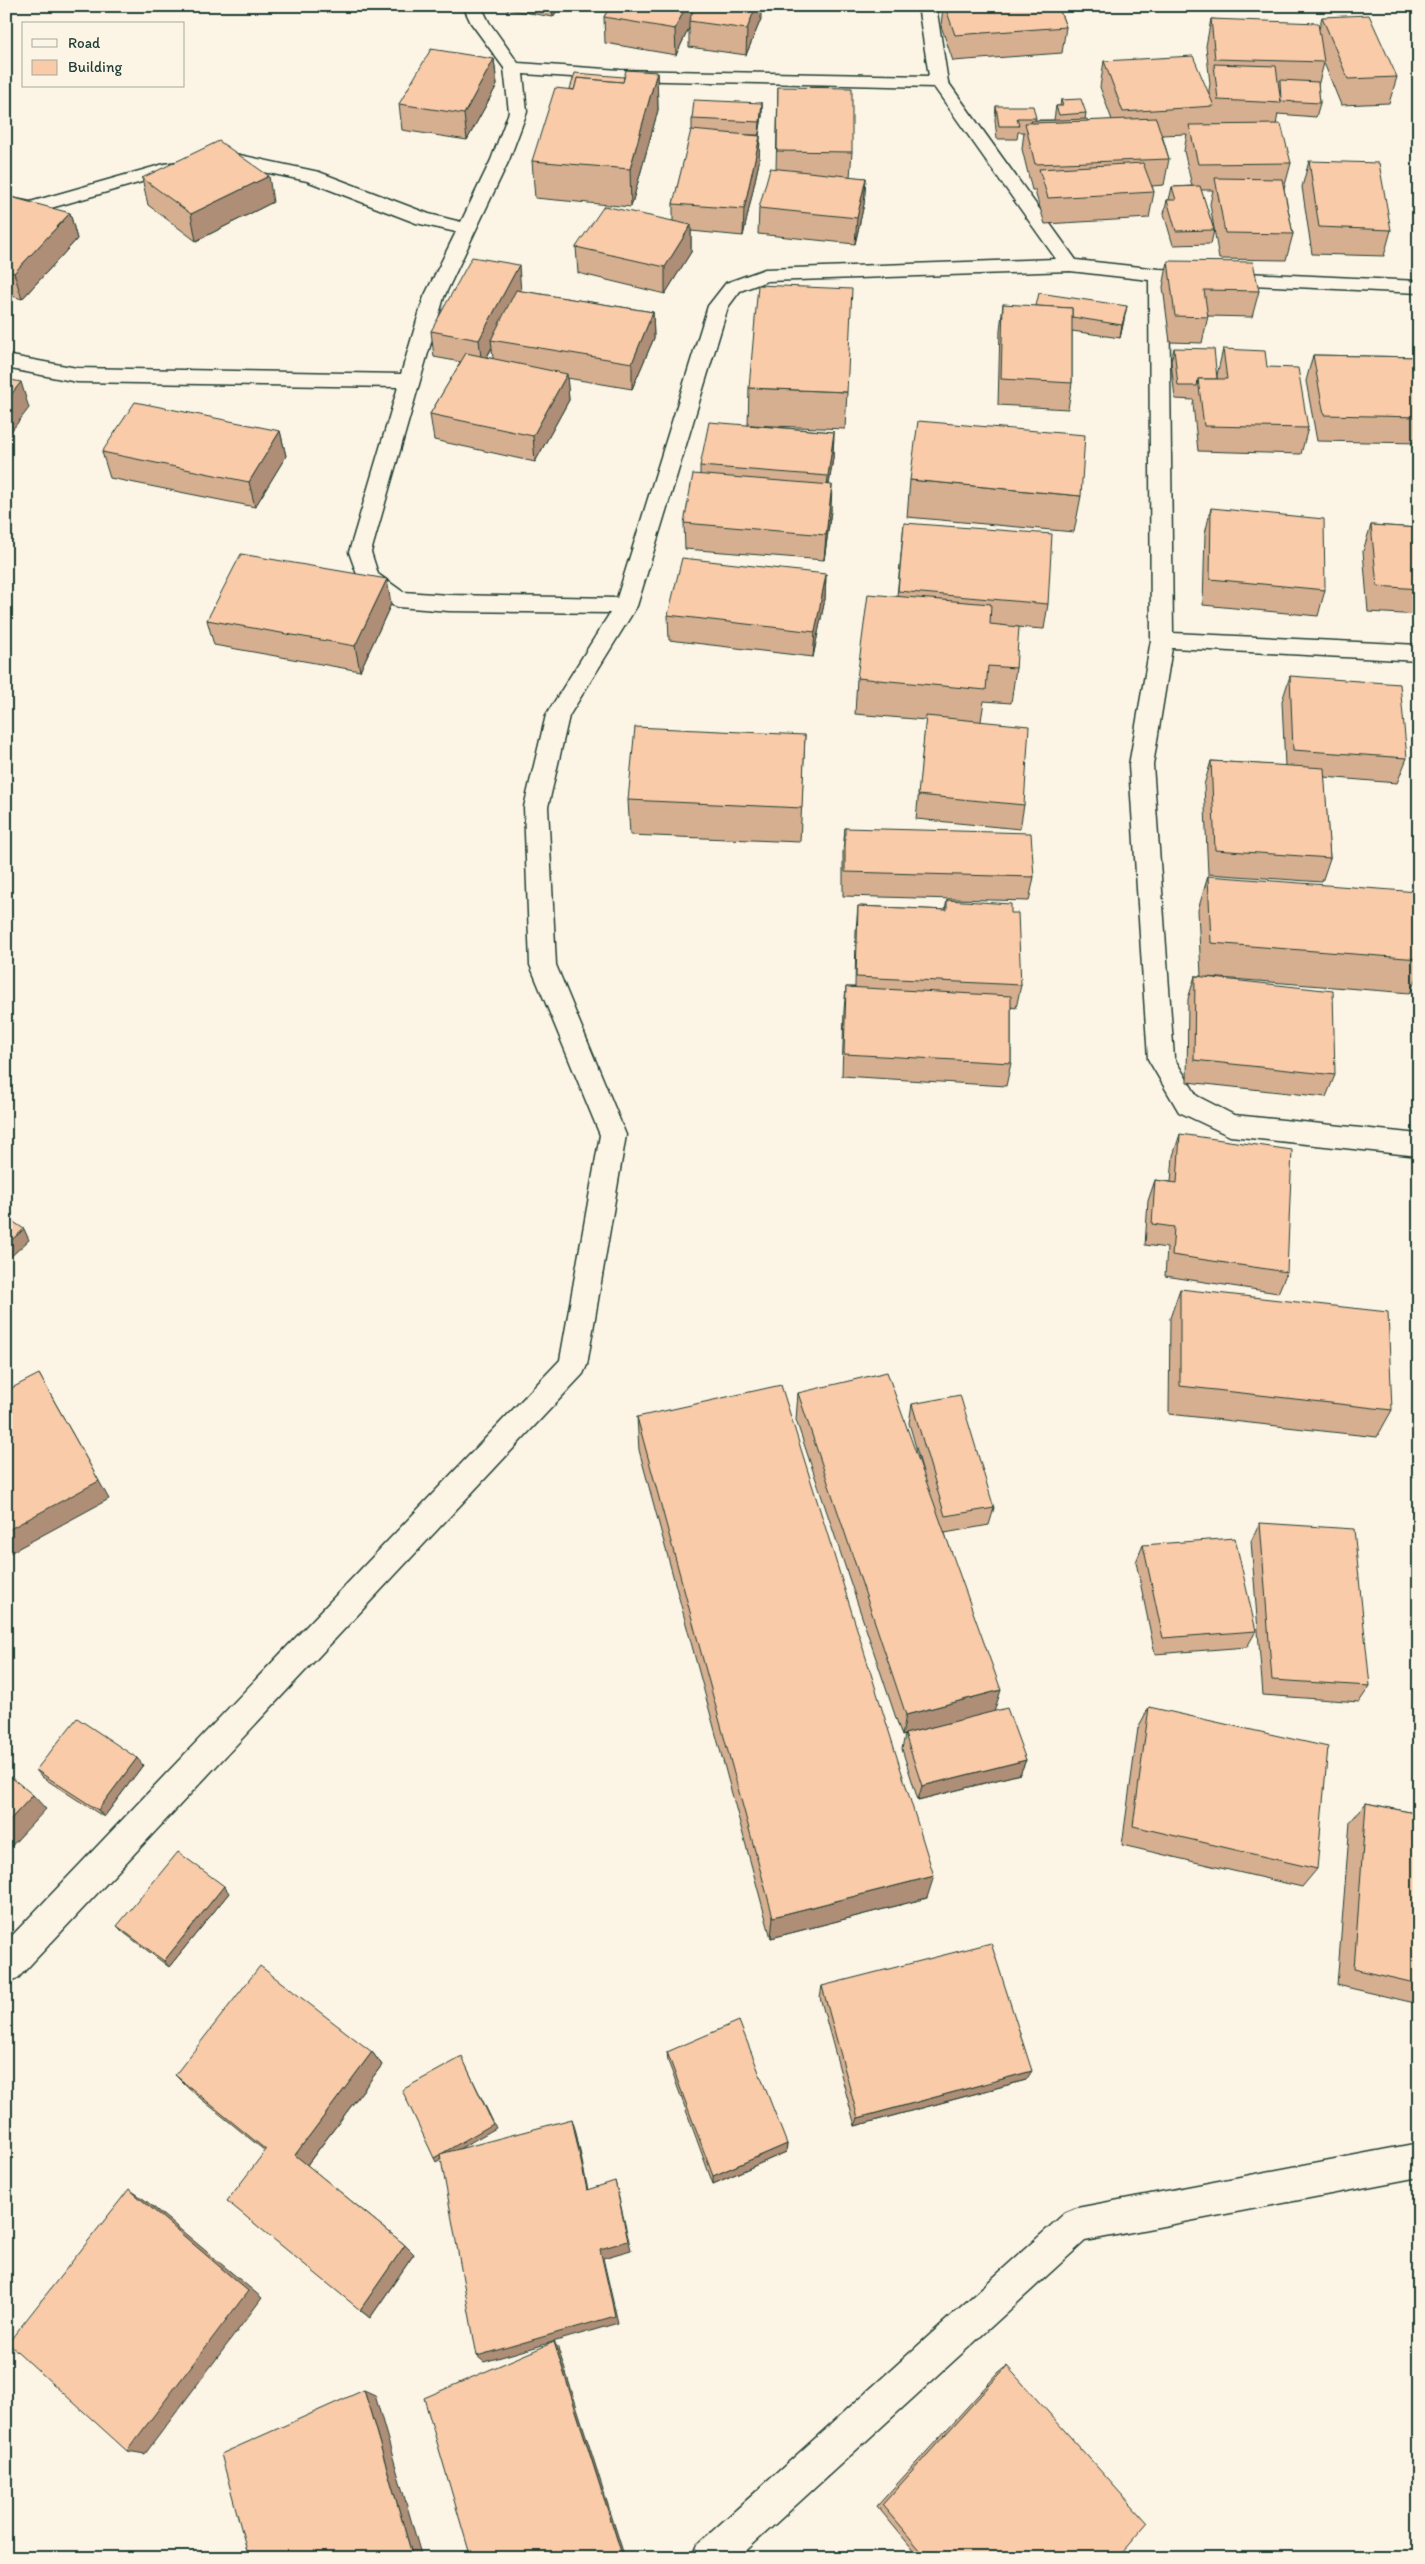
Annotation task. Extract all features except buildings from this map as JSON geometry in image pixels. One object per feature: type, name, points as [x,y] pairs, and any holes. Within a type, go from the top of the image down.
[{"type":"street","points":[[472,6],[480,23],[513,68],[518,112],[500,160],[434,297],[360,552],[368,578],[398,599],[449,603],[626,606]]},
{"type":"street","points":[[927,6],[940,82],[1070,265]]},
{"type":"street","points":[[513,68],[620,75],[940,82]]},
{"type":"street","points":[[6,203],[30,208],[164,170],[235,160],[312,176],[423,219],[468,229]]},
{"type":"street","points":[[6,1966],[573,1365],[613,1135],[543,965],[536,807],[558,715],[626,606],[718,306],[733,287],[765,276],[1070,265],[1159,275],[1325,281],[1419,287]]},
{"type":"street","points":[[1159,275],[1162,640],[1141,765],[1161,1059],[1188,1104],[1230,1125],[1419,1144]]},
{"type":"street","points":[[6,361],[77,375],[410,381]]},
{"type":"street","points":[[1162,640],[1419,653]]},
{"type":"street","points":[[710,2558],[1076,2225],[1419,2160]]}]
